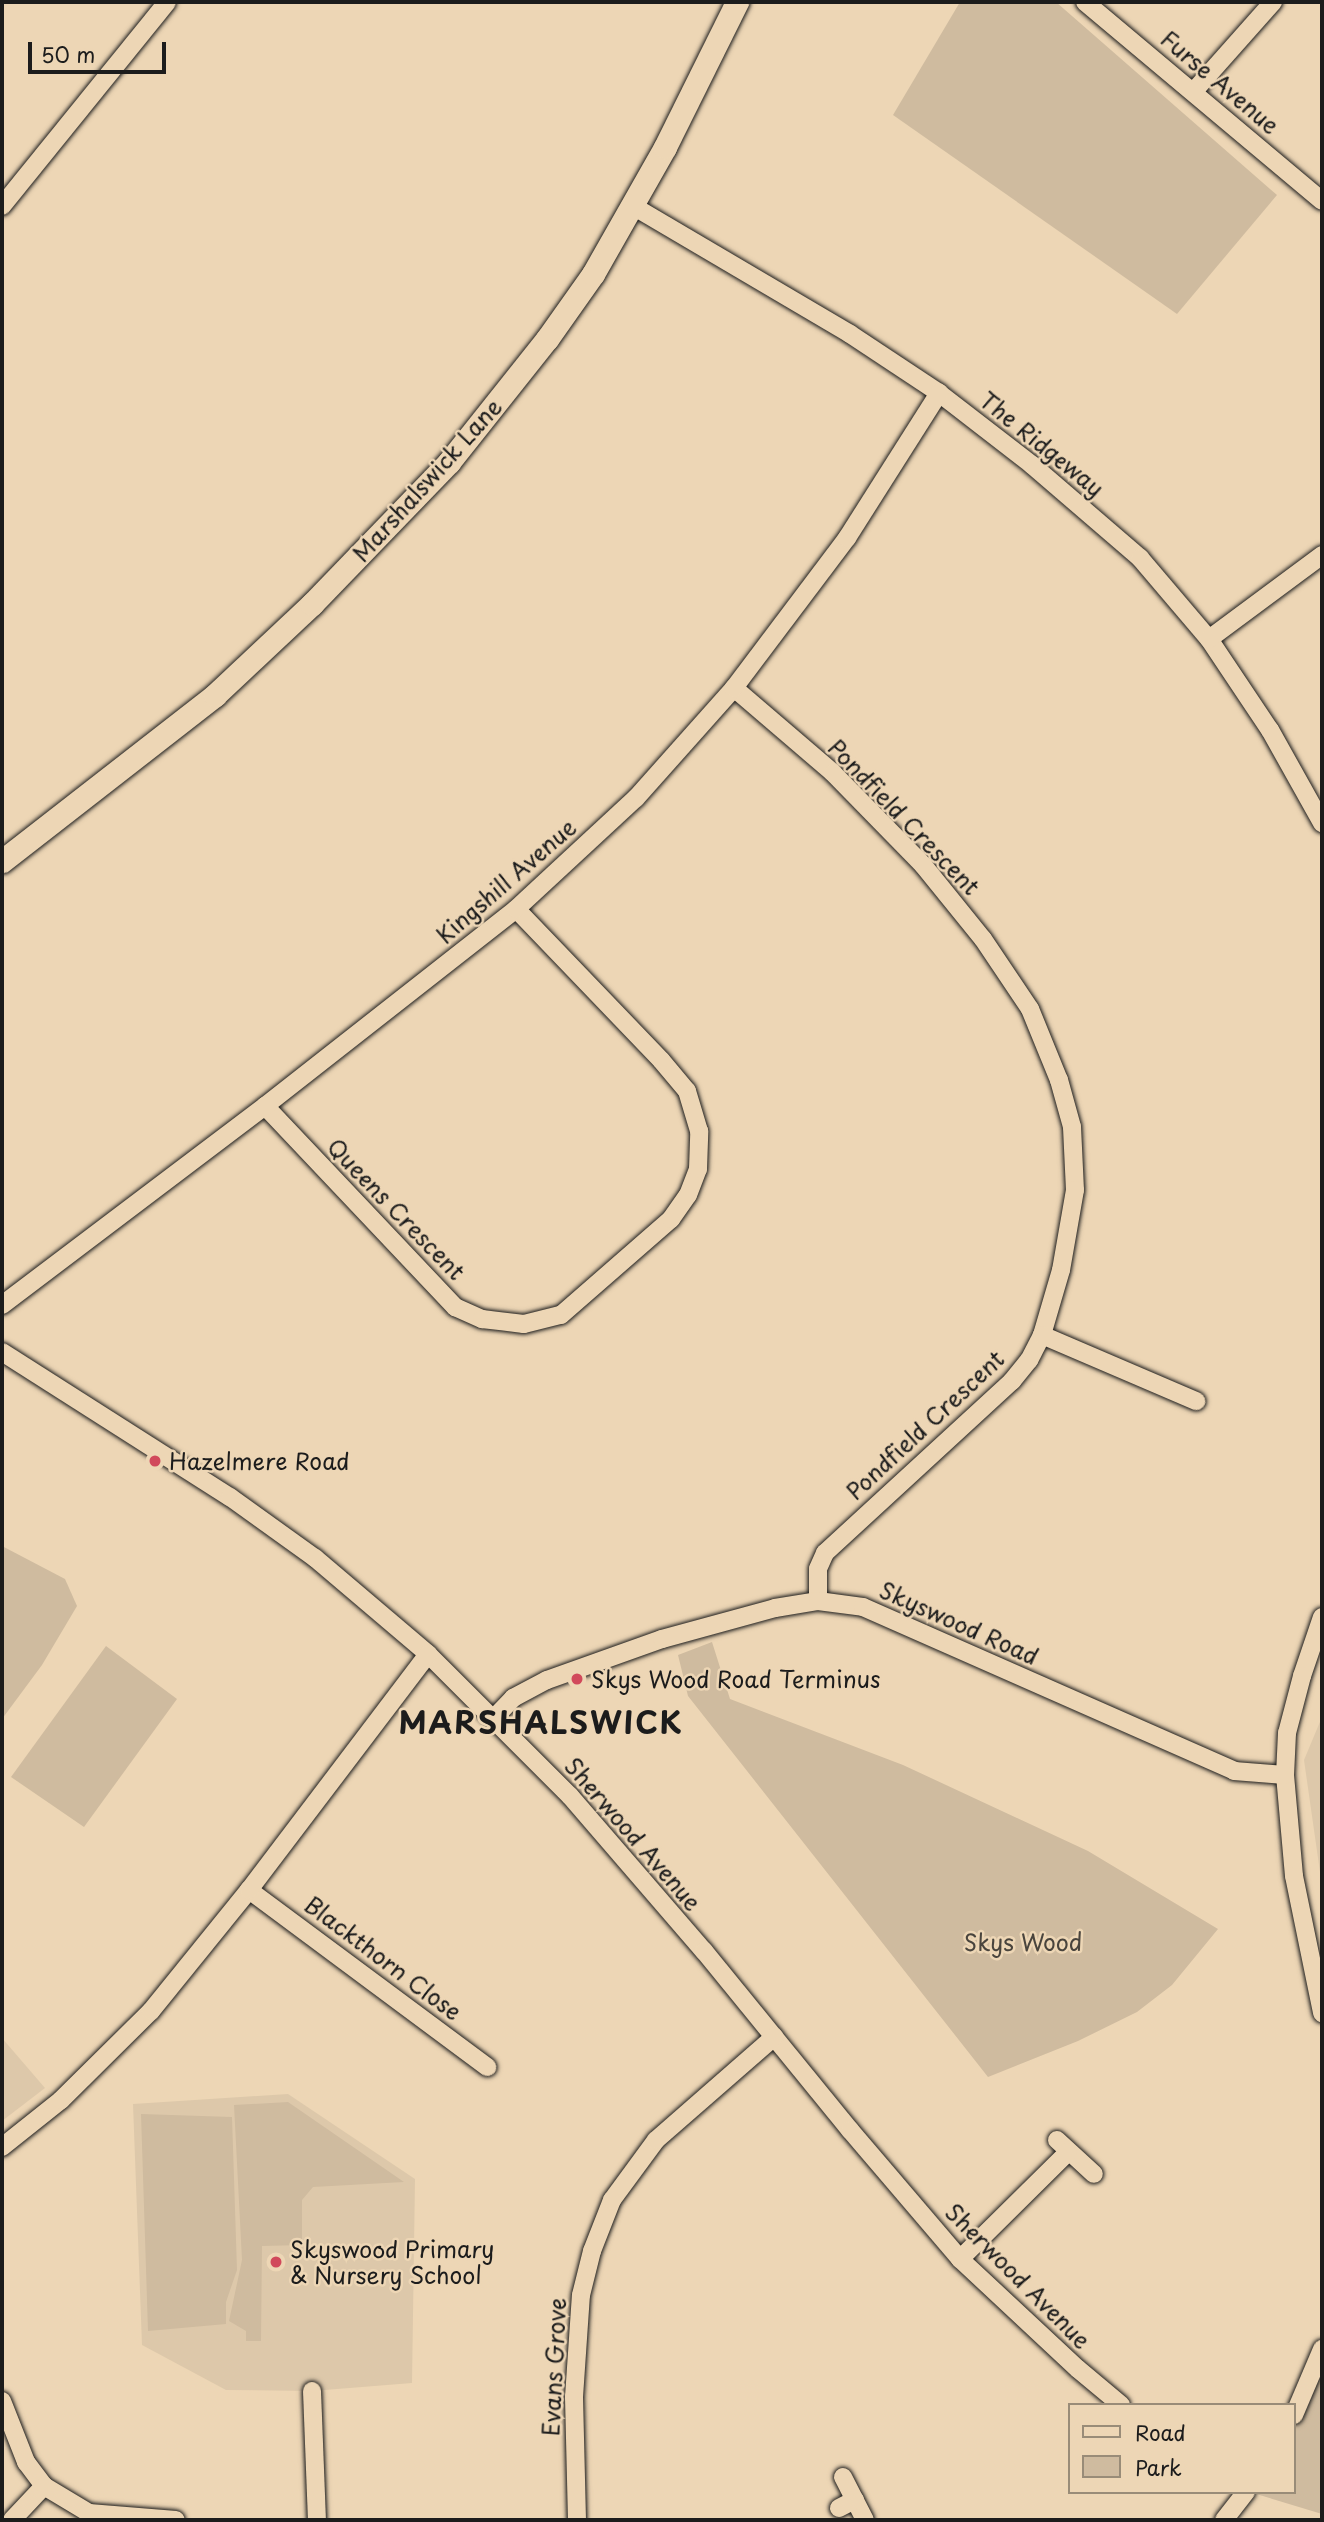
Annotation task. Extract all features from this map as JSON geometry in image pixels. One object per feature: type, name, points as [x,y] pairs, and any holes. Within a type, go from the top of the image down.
[{"type":"street","points":[[2,206],[167,2]]},
{"type":"street","name":"Marshalswick Lane","points":[[2,861],[215,695],[368,548],[449,462],[505,394],[593,274],[633,206],[737,2]]},
{"type":"street","name":"Furse Avenue","points":[[1085,2],[1322,201]]},
{"type":"street","points":[[1194,91],[1273,2]]},
{"type":"street","name":"The Ridgeway","points":[[633,206],[850,334],[939,393],[1032,465],[1140,558],[1209,639],[1270,730],[1322,823]]},
{"type":"street","name":"Kingshill Avenue","points":[[2,1305],[265,1106],[516,909],[636,799],[734,688],[847,538],[939,393]]},
{"type":"street","points":[[1209,639],[1322,555]]},
{"type":"street","name":"Pondfield Crescent","points":[[734,688],[833,773],[923,865],[983,939],[1030,1009],[1059,1080],[1072,1127],[1075,1190],[1062,1270],[1042,1335],[1029,1360],[1012,1381],[825,1553],[818,1569],[818,1601]]},
{"type":"street","name":"Queens Crescent","points":[[265,1106],[455,1307],[482,1318],[524,1324],[561,1315],[671,1219],[688,1195],[698,1169],[699,1131],[687,1091],[661,1060],[516,909]]},
{"type":"street","points":[[1042,1335],[1196,1401]]},
{"type":"street","name":"Sherwood Avenue","points":[[2,1352],[230,1497],[315,1558],[428,1654],[570,1796],[960,2259],[1078,2369],[1119,2403]]},
{"type":"street","name":"Skyswood Road","points":[[494,1718],[513,1698],[547,1680],[662,1639],[775,1608],[818,1601],[863,1607],[1234,1771],[1285,1775]]},
{"type":"street","points":[[1322,1617],[1302,1676],[1287,1733],[1285,1775],[1294,1876],[1322,2013]]},
{"type":"street","points":[[2,2147],[61,2100],[151,2011],[249,1889],[428,1654]]},
{"type":"street","name":"Blackthorn Close","points":[[249,1889],[487,2067]]},
{"type":"street","name":"Evans Grove","points":[[577,2520],[574,2397],[581,2295],[592,2250],[612,2200],[656,2140],[774,2037]]},
{"type":"street","points":[[960,2259],[1062,2146],[1094,2174]]},
{"type":"street","points":[[1296,2410],[1322,2349]]},
{"type":"street","points":[[312,2391],[317,2520]]},
{"type":"street","points":[[2,2401],[26,2462],[44,2486],[89,2513],[176,2520]]},
{"type":"street","points":[[843,2477],[847,2504],[865,2520]]},
{"type":"street","points":[[12,2520],[44,2486]]},
{"type":"street","points":[[1224,2520],[1241,2494]]},
{"type":"shaded area","points":[[1322,1717],[1322,1886],[1304,1760]]},
{"type":"shaded area","points":[[2,2038],[45,2088],[2,2121]]},
{"type":"shaded area","name":"Skyswood Primary & Nursery School","points":[[288,2094],[415,2179],[412,2383],[312,2391],[226,2390],[142,2345],[133,2104]]},
{"type":"green space","points":[[960,2],[1056,2],[1277,195],[1177,314],[893,115]]},
{"type":"green space","points":[[2,1546],[65,1579],[77,1606],[42,1665],[2,1719]]},
{"type":"green space","name":"Skys Wood","points":[[712,1642],[730,1699],[903,1765],[1088,1851],[1218,1929],[1172,1985],[1137,2012],[1078,2041],[988,2077],[688,1696],[678,1655]]},
{"type":"green space","points":[[106,1646],[177,1699],[84,1827],[11,1777]]},
{"type":"green space","points":[[288,2102],[404,2182],[313,2187],[302,2200],[302,2245],[262,2246],[261,2341],[246,2341],[246,2331],[229,2321],[242,2260],[234,2105]]},
{"type":"green space","points":[[141,2114],[232,2117],[237,2270],[226,2302],[226,2324],[148,2331]]},
{"type":"green space","points":[[1322,2368],[1322,2514],[1256,2494],[1296,2494],[1296,2414]]},
{"type":"place","name":"Hazelmere Road","points":[[155,1461]]},
{"type":"place","name":"Skys Wood Road Terminus","points":[[577,1679]]},
{"type":"place","name":"Skyswood Primary & Nursery School","points":[[276,2262]]},
{"type":"district","name":"MARSHALSWICK","points":[[541,1722]]}]
